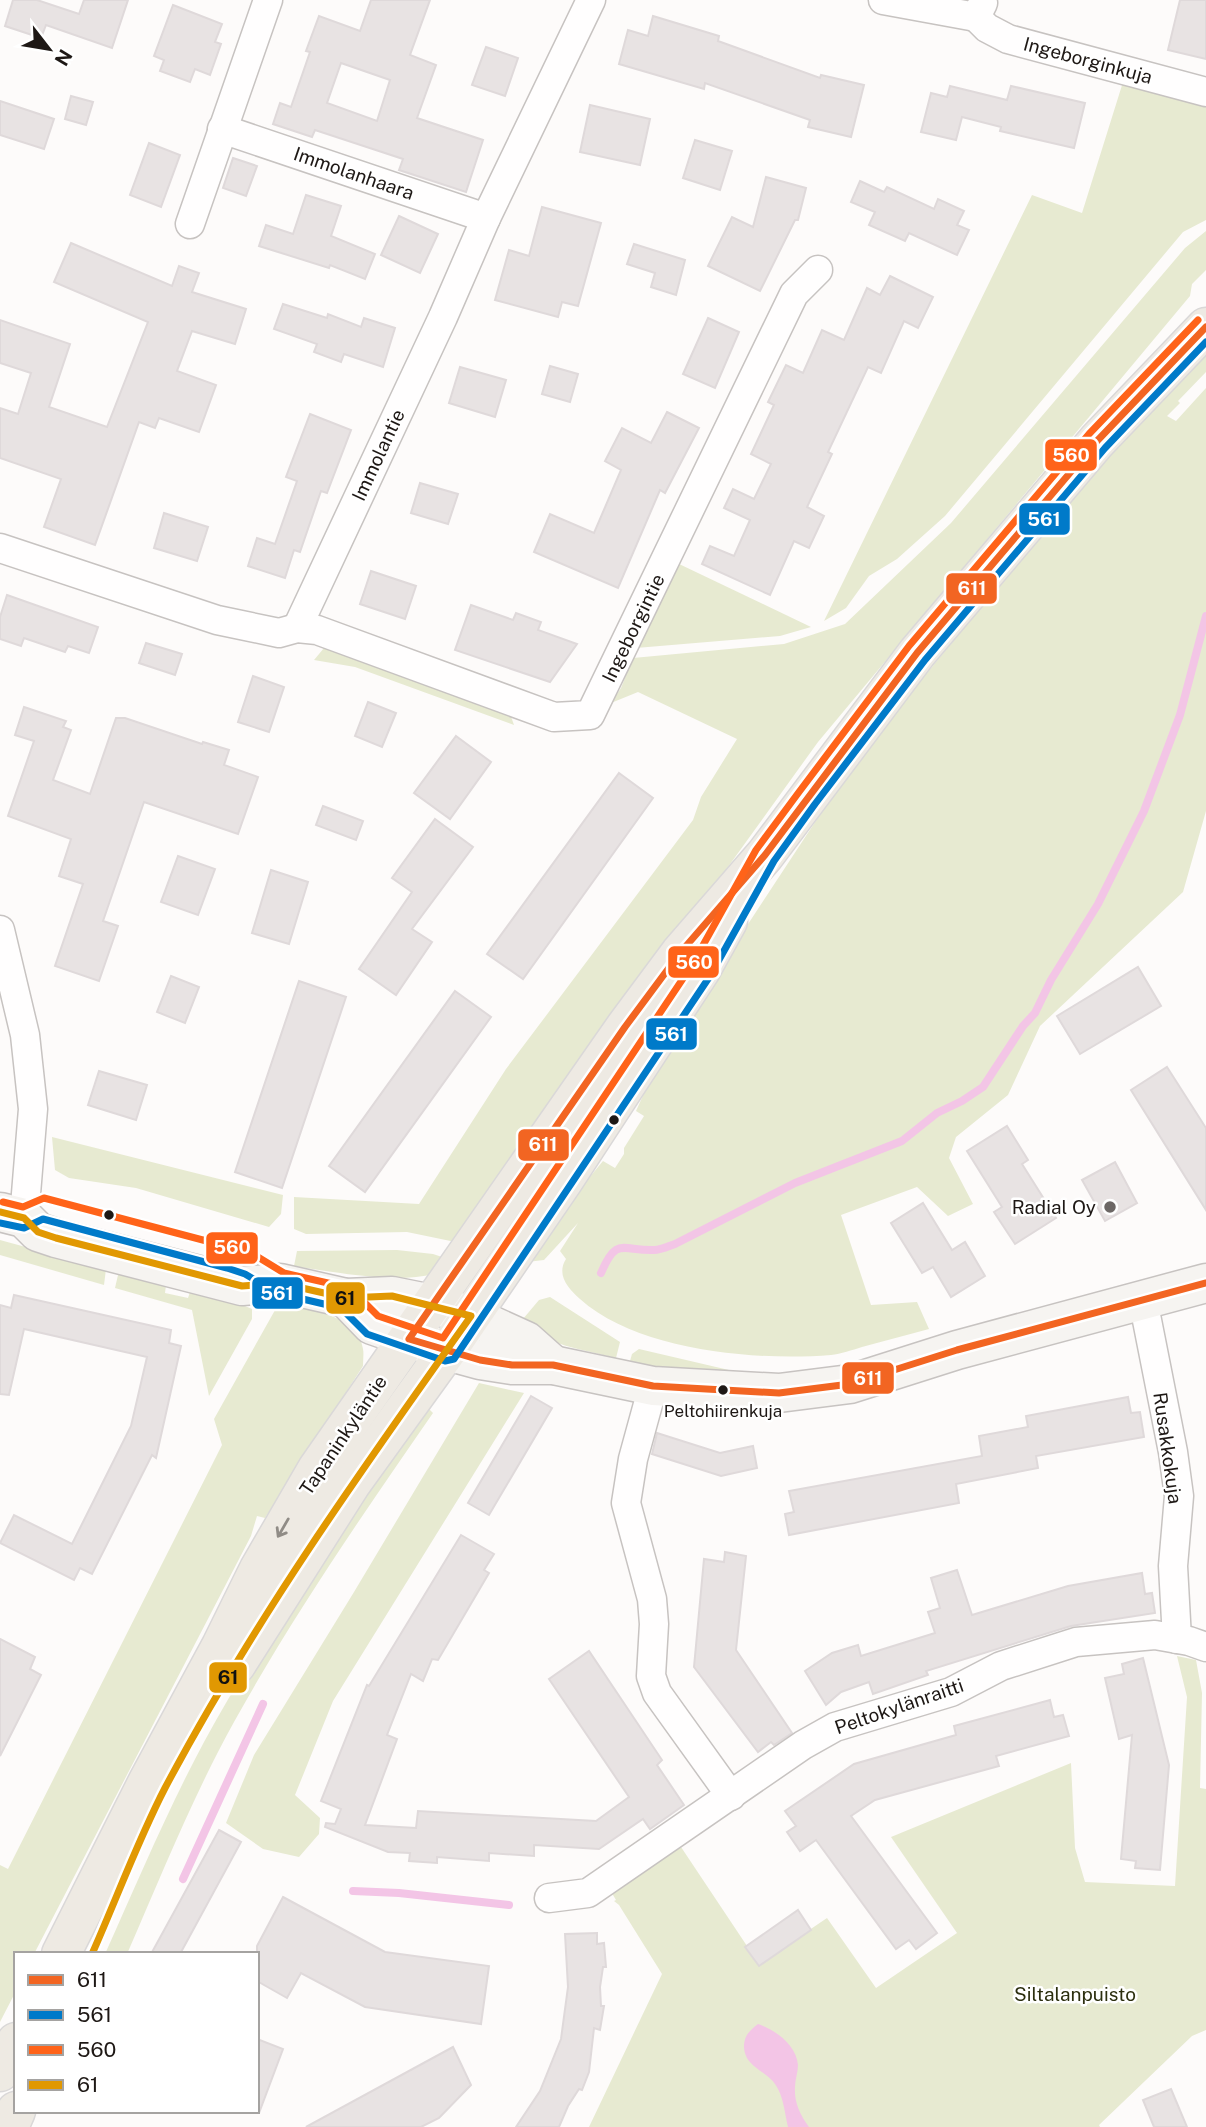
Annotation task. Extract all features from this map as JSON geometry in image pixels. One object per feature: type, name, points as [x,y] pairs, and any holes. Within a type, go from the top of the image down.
[{"type":"main road","name":"Tapaninkyläntie","points":[[62,1952],[259,1569],[317,1469],[432,1304],[680,953],[765,855],[917,653],[1097,442],[1206,327]]},
{"type":"main road","name":"Tapaninkyläntie","points":[[93,1952],[164,1790],[242,1654],[351,1483],[447,1351],[564,1180],[701,970],[765,855]]},
{"type":"main road","points":[[0,2072],[14,2046]]},
{"type":"street","points":[[190,224],[268,0]]},
{"type":"street","name":"Immolantie","points":[[297,628],[443,317],[486,218],[591,0]]},
{"type":"street","points":[[883,0],[980,9]]},
{"type":"street","name":"Ingeborginkuja","points":[[980,9],[987,28],[1008,39],[1206,92]]},
{"type":"street","name":"Immolanhaara","points":[[222,129],[486,218]]},
{"type":"street","name":"Ingeborgintie","points":[[297,628],[317,630],[554,717],[590,715],[794,294],[818,271]]},
{"type":"street","points":[[0,548],[217,620],[279,633],[297,628]]},
{"type":"street","points":[[0,930],[25,1035],[33,1109],[12,1215],[42,1208],[61,1212],[249,1264],[280,1283],[346,1298],[392,1296],[432,1304],[471,1315],[526,1341],[553,1365]]},
{"type":"street","points":[[346,1298],[372,1325],[447,1351],[512,1365],[553,1365],[653,1386],[779,1393],[850,1384],[969,1347],[1206,1283]]},
{"type":"street","name":"Rusakkokuja","points":[[1143,1300],[1173,1452],[1178,1496],[1173,1566],[1177,1639]]},
{"type":"street","points":[[653,1386],[633,1459],[626,1503],[652,1599],[654,1624],[651,1676],[657,1693],[731,1796]]},
{"type":"street","name":"Peltokylänraitti","points":[[550,1898],[588,1893],[803,1745],[835,1727],[951,1692],[1001,1666],[1076,1642],[1155,1635],[1206,1647]]},
{"type":"green space","points":[[1123,82],[1206,104],[1206,220],[1183,232],[945,516],[897,559],[869,576],[846,608],[824,621],[1032,195],[1082,213]]},
{"type":"green space","points":[[1206,231],[1206,270],[1192,284],[1190,296],[818,742],[562,1097],[465,1244],[407,1232],[306,1234],[294,1229],[294,1197],[419,1204],[506,1069],[693,820],[701,797],[737,739],[638,692],[611,703],[621,688],[633,658],[784,644],[845,624],[951,523],[1185,248]]},
{"type":"green space","points":[[1206,353],[1206,372],[1167,416],[1176,421],[1206,388],[1206,811],[1183,892],[1040,1026],[1008,1095],[956,1137],[949,1158],[973,1204],[948,1216],[917,1187],[841,1215],[871,1305],[917,1302],[929,1329],[835,1354],[768,1356],[699,1349],[665,1341],[633,1331],[604,1317],[576,1295],[563,1276],[566,1259],[560,1251],[578,1223],[544,1260],[527,1262],[569,1202],[603,1161],[615,1168],[644,1116],[636,1111],[660,1058],[823,810],[859,761],[912,691],[1086,481]]},
{"type":"green space","points":[[677,563],[811,627],[780,636],[636,648]]},
{"type":"green space","points":[[324,648],[340,648],[508,708],[514,725],[355,667],[314,660]]},
{"type":"green space","points":[[52,1137],[283,1195],[281,1214],[269,1227],[136,1188],[69,1178],[55,1170]]},
{"type":"green space","points":[[0,1240],[106,1269],[104,1285],[0,1255]]},
{"type":"green space","points":[[397,1250],[445,1258],[434,1274],[401,1278],[364,1276],[294,1266],[297,1251]]},
{"type":"green space","points":[[121,1272],[166,1285],[165,1293],[188,1298],[190,1292],[252,1309],[252,1319],[209,1396],[192,1310],[115,1288]]},
{"type":"green space","points":[[550,1297],[620,1342],[616,1358],[566,1346],[531,1328],[523,1319],[539,1300]]},
{"type":"green space","points":[[279,1303],[329,1315],[352,1328],[359,1337],[363,1349],[363,1366],[265,1518],[257,1516],[251,1536],[35,1952],[14,1952],[14,1995],[0,2022],[0,1865],[8,1869],[222,1445],[214,1419]]},
{"type":"green space","points":[[639,1349],[746,1374],[664,1369],[630,1361],[632,1354]]},
{"type":"green space","points":[[479,1383],[524,1393],[333,1701],[295,1795],[320,1818],[319,1834],[299,1857],[263,1849],[226,1823],[254,1755]]},
{"type":"green space","points":[[425,1405],[433,1413],[305,1603],[234,1722],[191,1807],[128,1952],[106,1952],[177,1794],[204,1742],[255,1655],[310,1570]]},
{"type":"green space","name":"Siltalanpuisto","points":[[1177,1656],[1196,1660],[1202,1693],[1200,1788],[1206,1789],[1206,2030],[1192,2036],[1099,2125],[1100,2127],[589,2127],[662,1974],[614,1901],[616,1900],[610,1890],[679,1844],[759,1964],[827,1918],[876,1988],[957,1933],[891,1837],[1071,1763],[1075,1848],[1085,1882],[1175,1886],[1187,1697]]},
{"type":"shaded area","points":[[758,2024],[778,2034],[789,2044],[796,2057],[796,2098],[800,2113],[809,2127],[788,2127],[778,2089],[745,2054],[746,2037]]},
{"type":"building","points":[[13,0],[37,0],[79,14],[84,0],[128,0],[112,48],[46,25],[41,38],[5,26]]},
{"type":"building","points":[[371,0],[430,0],[410,55],[436,65],[417,118],[483,140],[466,192],[399,170],[403,159],[315,130],[312,137],[273,124],[280,103],[291,107],[310,52],[306,51],[319,16],[360,31]],"holes":[[[341,63],[390,80],[377,121],[327,103]]]},
{"type":"building","points":[[1180,0],[1206,0],[1206,59],[1168,50]]},
{"type":"building","points":[[173,5],[222,24],[215,42],[221,44],[210,75],[195,69],[190,82],[160,71],[164,60],[154,56]]},
{"type":"building","points":[[653,16],[719,36],[718,41],[820,78],[821,75],[864,85],[851,137],[808,127],[810,120],[705,83],[704,89],[619,64],[628,30],[648,36]]},
{"type":"building","points":[[486,47],[518,58],[505,96],[472,85]]},
{"type":"building","points":[[950,86],[1007,100],[1011,86],[1085,103],[1074,148],[1000,131],[1001,127],[962,117],[956,140],[921,132],[931,93],[947,97]]},
{"type":"building","points":[[71,96],[93,102],[86,125],[65,119]]},
{"type":"building","points":[[0,101],[54,119],[44,149],[0,135]]},
{"type":"building","points":[[590,105],[650,119],[640,165],[580,152]]},
{"type":"building","points":[[695,140],[732,151],[720,190],[683,178]]},
{"type":"building","points":[[149,143],[180,155],[161,207],[130,195]]},
{"type":"building","points":[[233,158],[257,166],[246,196],[223,188]]},
{"type":"building","points":[[766,177],[806,188],[798,220],[795,220],[760,291],[708,266],[732,217],[753,227]]},
{"type":"building","points":[[860,181],[884,192],[887,187],[934,209],[938,199],[964,211],[957,225],[969,230],[957,255],[909,233],[905,241],[869,225],[875,212],[851,202]]},
{"type":"building","points":[[306,195],[341,206],[331,236],[375,254],[365,279],[330,265],[329,268],[259,246],[266,225],[293,234]]},
{"type":"building","points":[[542,207],[601,223],[578,306],[562,302],[558,317],[495,300],[509,250],[529,256]]},
{"type":"building","points":[[399,216],[438,234],[420,273],[381,255]]},
{"type":"building","points":[[71,243],[172,286],[179,266],[199,273],[192,292],[246,309],[235,344],[192,331],[177,371],[216,385],[199,432],[159,418],[155,428],[139,422],[95,545],[44,527],[61,479],[0,458],[0,408],[18,414],[31,373],[0,363],[0,320],[70,344],[49,407],[107,427],[148,322],[54,282]]},
{"type":"building","points":[[634,244],[685,260],[676,295],[651,287],[655,273],[627,264]]},
{"type":"building","points":[[890,276],[933,297],[918,328],[904,321],[881,373],[868,367],[828,452],[832,454],[807,507],[824,516],[809,548],[794,541],[770,595],[702,564],[710,546],[734,556],[750,520],[724,508],[733,489],[754,499],[771,464],[751,454],[774,405],[768,402],[786,365],[803,373],[822,330],[844,340],[867,288],[880,295]]},
{"type":"building","points":[[283,304],[327,318],[328,314],[361,327],[364,318],[395,328],[383,367],[344,354],[341,362],[314,352],[317,344],[274,329]]},
{"type":"building","points":[[708,318],[739,332],[715,388],[683,374]]},
{"type":"building","points":[[550,366],[578,374],[570,402],[542,394]]},
{"type":"building","points":[[460,367],[506,380],[495,417],[449,403]]},
{"type":"building","points":[[667,412],[699,428],[665,493],[660,490],[618,588],[534,552],[550,514],[594,533],[621,470],[605,461],[622,428],[651,443]]},
{"type":"building","points":[[310,414],[351,430],[327,493],[321,491],[300,552],[294,550],[285,578],[248,566],[257,538],[275,544],[297,481],[286,477]]},
{"type":"building","points":[[420,483],[458,494],[448,524],[411,513]]},
{"type":"building","points":[[164,513],[208,527],[197,561],[154,548]]},
{"type":"building","points":[[371,571],[416,586],[405,619],[360,604]]},
{"type":"building","points":[[7,595],[98,627],[89,653],[68,646],[65,652],[24,638],[21,646],[0,639],[0,617]]},
{"type":"building","points":[[471,605],[513,620],[516,613],[541,622],[538,630],[577,644],[550,682],[455,650]]},
{"type":"building","points":[[146,643],[182,654],[175,675],[139,663]]},
{"type":"building","points":[[253,676],[284,687],[269,732],[238,722]]},
{"type":"building","points":[[368,702],[396,713],[382,747],[355,736]]},
{"type":"building","points":[[24,707],[66,721],[63,727],[71,730],[53,780],[90,794],[116,718],[125,718],[202,744],[203,742],[229,750],[224,765],[258,777],[238,834],[144,802],[103,921],[118,926],[99,981],[55,966],[83,884],[59,876],[71,839],[8,816],[34,741],[15,735]]},
{"type":"building","points":[[456,736],[491,762],[450,819],[414,793]]},
{"type":"building","points":[[619,773],[653,798],[523,979],[487,954]]},
{"type":"building","points":[[323,806],[363,821],[356,840],[316,825]]},
{"type":"building","points":[[435,819],[473,847],[412,929],[432,942],[396,995],[359,969],[412,892],[392,878]]},
{"type":"building","points":[[178,856],[215,869],[198,915],[161,902]]},
{"type":"building","points":[[271,870],[308,882],[289,944],[252,933]]},
{"type":"building","points":[[1138,967],[1161,1006],[1080,1054],[1057,1016]]},
{"type":"building","points":[[171,976],[199,987],[185,1023],[157,1012]]},
{"type":"building","points":[[299,981],[346,997],[282,1188],[235,1172]]},
{"type":"building","points":[[455,991],[491,1017],[365,1192],[329,1166]]},
{"type":"building","points":[[1167,1067],[1206,1128],[1206,1210],[1131,1090]]},
{"type":"building","points":[[99,1071],[147,1085],[136,1120],[88,1105]]},
{"type":"building","points":[[1007,1126],[1028,1160],[1022,1164],[1056,1218],[1015,1244],[994,1212],[1002,1207],[967,1151]]},
{"type":"building","points":[[1115,1162],[1137,1203],[1105,1221],[1082,1180]]},
{"type":"building","points":[[923,1203],[952,1250],[965,1242],[985,1276],[951,1297],[933,1267],[922,1273],[891,1223]]},
{"type":"building","points":[[14,1295],[171,1330],[169,1343],[181,1346],[156,1458],[152,1455],[92,1574],[80,1568],[74,1580],[0,1543],[14,1515],[72,1544],[131,1426],[147,1357],[24,1329],[9,1395],[0,1394],[0,1305],[11,1308]]},
{"type":"building","points":[[531,1396],[552,1408],[489,1515],[468,1503]]},
{"type":"building","points":[[1128,1397],[1131,1413],[1140,1412],[1144,1437],[1036,1456],[1038,1468],[956,1484],[959,1503],[789,1535],[785,1514],[794,1512],[789,1491],[982,1456],[979,1436],[1028,1427],[1026,1416]]},
{"type":"building","points":[[657,1433],[720,1453],[753,1446],[757,1468],[721,1476],[652,1454]]},
{"type":"building","points":[[461,1535],[494,1554],[484,1570],[489,1573],[438,1660],[432,1659],[423,1681],[411,1674],[387,1735],[397,1739],[365,1825],[416,1828],[418,1811],[596,1821],[629,1797],[549,1679],[589,1651],[662,1760],[657,1765],[684,1805],[650,1829],[643,1819],[599,1849],[534,1845],[534,1856],[489,1853],[489,1861],[437,1857],[437,1863],[409,1861],[410,1853],[388,1852],[325,1827],[326,1823],[335,1824],[341,1809],[321,1801],[367,1685],[369,1686]]},
{"type":"building","points":[[725,1552],[746,1556],[736,1650],[792,1733],[774,1745],[771,1742],[758,1752],[694,1667],[704,1559],[724,1562]]},
{"type":"building","points":[[957,1570],[972,1615],[1068,1586],[1142,1573],[1145,1594],[1152,1593],[1155,1613],[1071,1626],[926,1671],[928,1675],[873,1694],[869,1682],[841,1692],[826,1705],[805,1671],[832,1653],[858,1645],[861,1656],[935,1633],[928,1612],[940,1608],[931,1578]]},
{"type":"building","points":[[0,1639],[35,1657],[30,1669],[41,1675],[0,1756]]},
{"type":"building","points":[[1143,1658],[1169,1765],[1160,1870],[1135,1868],[1136,1861],[1121,1859],[1132,1735],[1119,1739],[1105,1678],[1124,1674],[1122,1664]]},
{"type":"building","points":[[1050,1700],[1054,1717],[1063,1715],[1069,1736],[996,1756],[999,1766],[875,1800],[851,1816],[937,1933],[916,1949],[909,1940],[896,1949],[816,1840],[800,1851],[787,1832],[796,1826],[785,1811],[854,1764],[956,1735],[954,1726]]},
{"type":"building","points":[[219,1830],[241,1842],[181,1952],[152,1952]]},
{"type":"building","points":[[283,1897],[385,1952],[489,1966],[481,2024],[365,2007],[301,1973],[287,1998],[259,1982],[257,1946]]},
{"type":"building","points":[[798,1910],[811,1930],[759,1966],[745,1947]]},
{"type":"building","points":[[597,1933],[597,1944],[604,1943],[606,1967],[603,1967],[600,1987],[601,2006],[604,2006],[600,2030],[594,2028],[589,2072],[582,2090],[579,2089],[568,2106],[559,2127],[516,2127],[540,2091],[561,2039],[568,1987],[565,1934]]},
{"type":"building","points":[[259,2040],[283,2049],[259,2113]]},
{"type":"building","points":[[453,2047],[471,2085],[439,2118],[421,2127],[306,2127]]},
{"type":"building","points":[[1171,2089],[1187,2127],[1154,2127],[1143,2100]]},
{"type":"waterway","points":[[601,1273],[616,1250],[657,1250],[675,1244],[795,1183],[902,1141],[937,1113],[983,1087],[1023,1026],[1035,1013],[1051,980],[1098,904],[1144,811],[1180,715],[1206,616]]},
{"type":"waterway","points":[[183,1879],[263,1704]]},
{"type":"waterway","points":[[353,1891],[399,1893],[509,1905]]},
{"type":"transit line","name":"560","points":[[3,1202],[23,1207],[44,1198],[253,1254],[284,1273],[350,1288],[378,1316],[443,1338],[692,965],[756,850],[799,792],[909,646],[1089,434],[1198,320]]},
{"type":"transit line","name":"611","points":[[1206,327],[1097,441],[917,653],[765,855],[680,953],[625,1027],[409,1339],[480,1360],[512,1365],[553,1365],[653,1386],[779,1393],[850,1384],[957,1350],[1206,1283]]},
{"type":"transit line","name":"561","points":[[0,1223],[24,1228],[43,1219],[227,1268],[245,1274],[277,1293],[341,1308],[367,1334],[445,1361],[454,1359],[710,976],[774,861],[815,804],[925,660],[1105,448],[1206,342]]},
{"type":"transit line","name":"61","points":[[0,1212],[24,1218],[38,1232],[56,1238],[242,1286],[280,1283],[346,1298],[392,1296],[471,1316],[310,1547],[199,1726],[155,1808],[93,1952]]},
{"type":"place","name":"Radial Oy","points":[[1110,1207]]},
{"type":"place","name":"Peltohiirenkuja","points":[[723,1390]]}]
